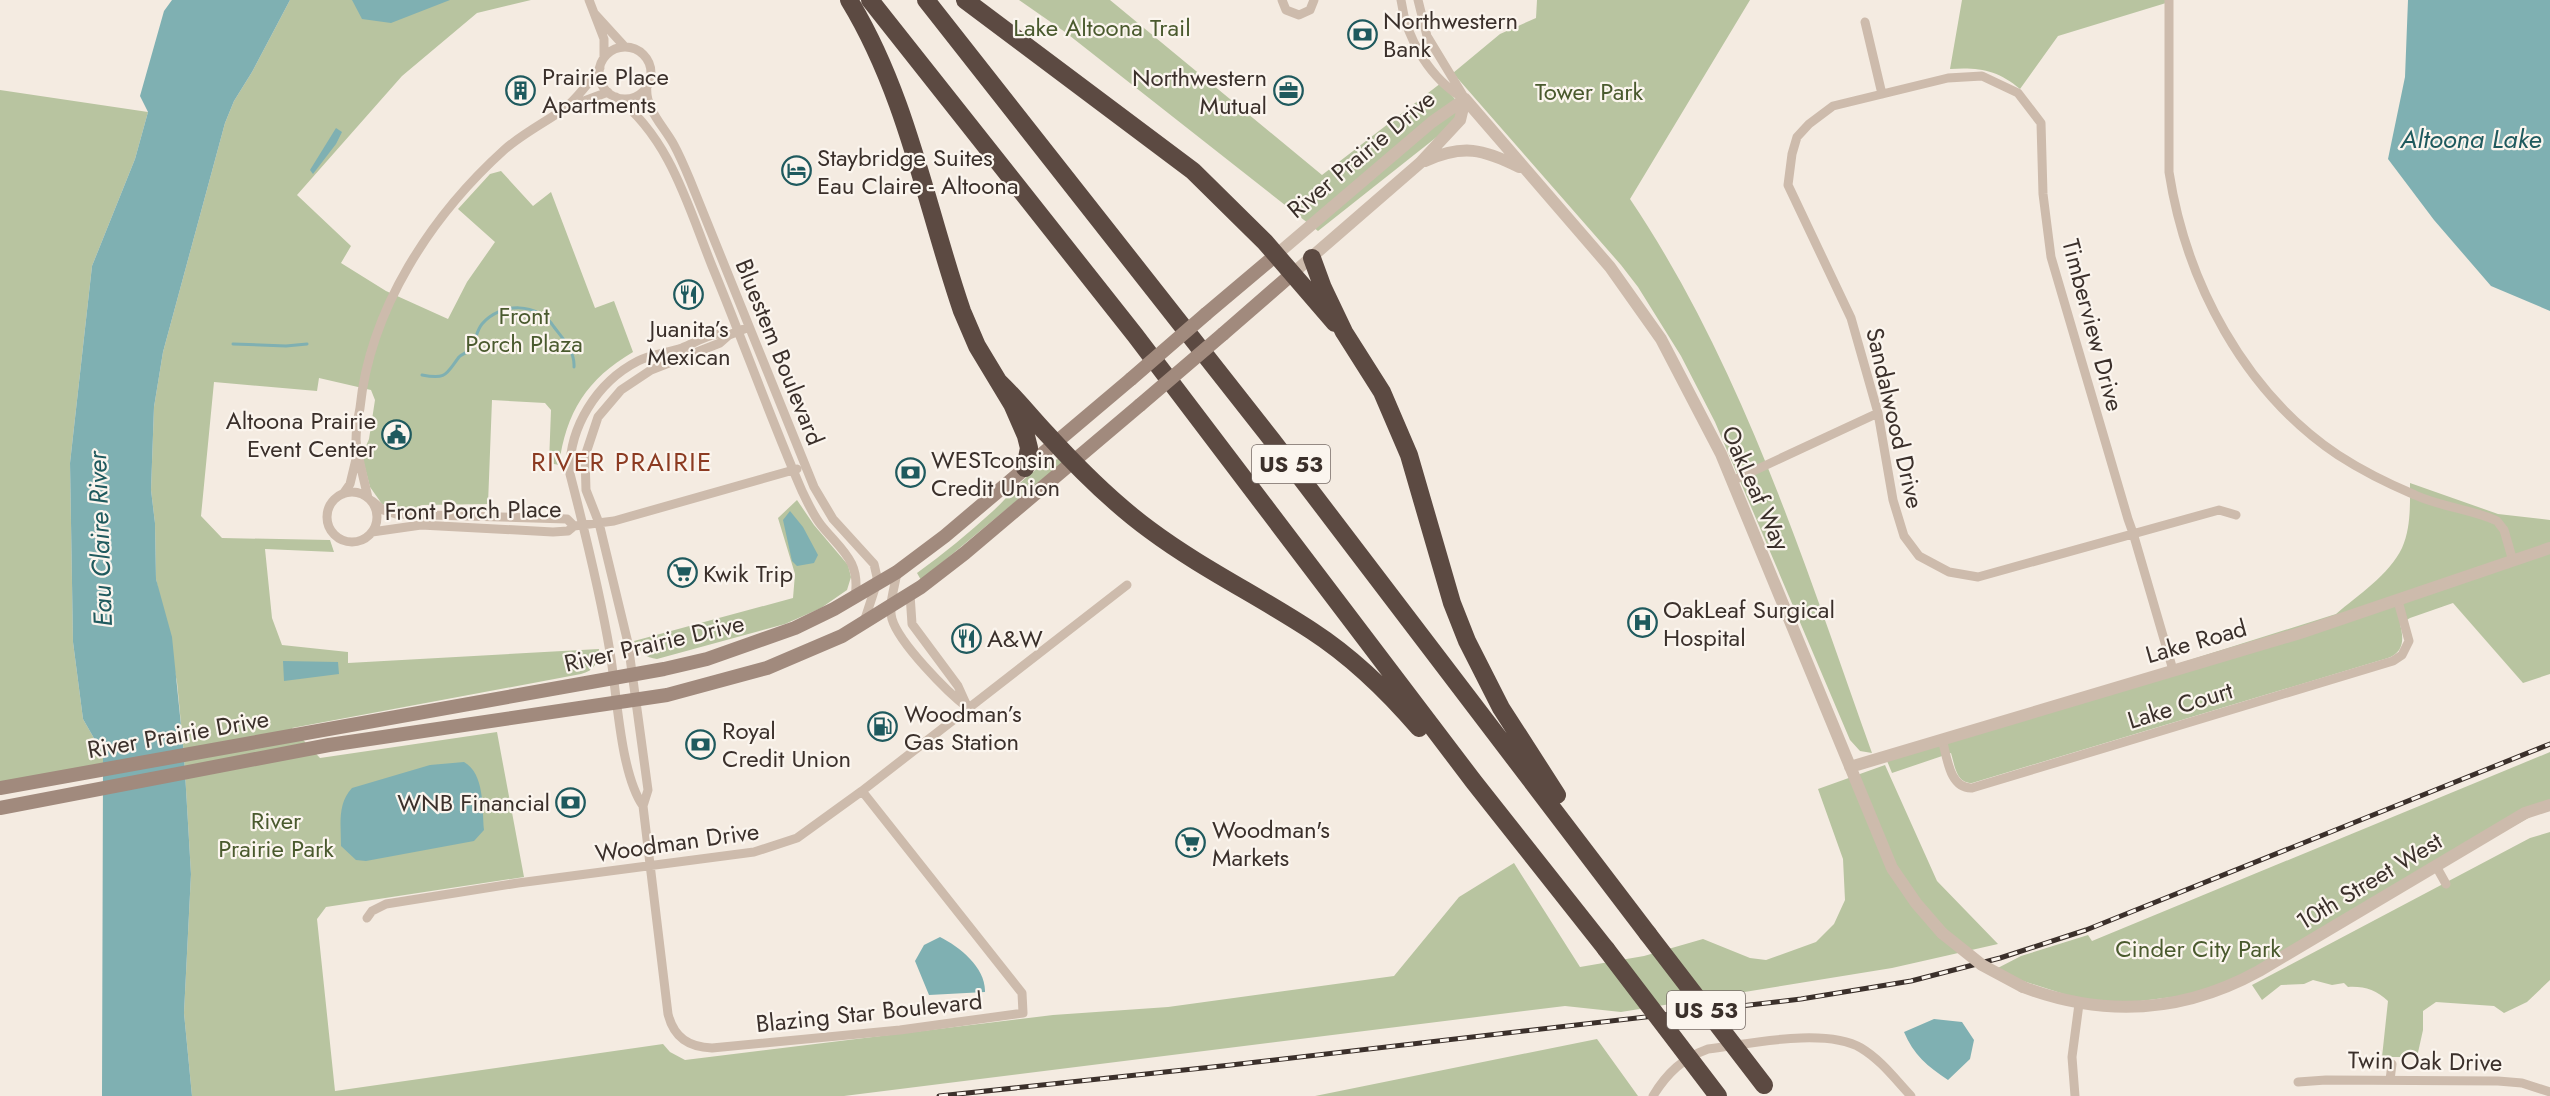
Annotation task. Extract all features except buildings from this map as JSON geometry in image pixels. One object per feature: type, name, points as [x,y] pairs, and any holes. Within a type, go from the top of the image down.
[{"type":"highway","points":[[849,0],[874,45],[893,89],[962,311],[977,346],[998,381],[1028,441],[1029,453],[1025,468]]},
{"type":"highway","name":"US 53","points":[[870,0],[1135,335],[1474,782],[1718,1096]]},
{"type":"highway","name":"US 53","points":[[926,0],[1272,440],[1768,1091]]},
{"type":"highway","points":[[965,0],[1193,171],[1276,255],[1325,314],[1344,332]]},
{"type":"highway","points":[[1312,258],[1323,288],[1344,332],[1376,381],[1409,455],[1452,603],[1483,675],[1567,810],[1595,862]]},
{"type":"highway","points":[[998,381],[1020,401],[1056,444],[1127,512],[1173,546],[1336,647],[1383,690],[1474,782]]},
{"type":"main road","name":"River Prairie Drive","points":[[0,788],[633,674],[707,659],[795,628],[876,585],[945,536],[1276,255]]},
{"type":"main road","name":"River Prairie Drive","points":[[0,808],[329,745],[637,700],[704,687],[767,668],[812,650],[864,624],[891,607],[965,553],[1292,274]]},
{"type":"street","points":[[588,0],[604,39],[604,57],[599,77],[612,94]]},
{"type":"street","points":[[1282,0],[1286,10],[1299,15],[1310,10],[1314,0]]},
{"type":"street","points":[[1401,0],[1407,27],[1416,45],[1448,88],[1465,99]]},
{"type":"street","points":[[1418,0],[1428,36],[1465,99]]},
{"type":"street","points":[[2169,0],[2169,172],[2173,197],[2186,247],[2210,304],[2229,339],[2272,397],[2317,438],[2339,455],[2416,496],[2498,521],[2504,530],[2513,561]]},
{"type":"street","name":"Bluestem Boulevard","points":[[593,12],[625,47],[632,48],[645,56],[651,70],[646,92],[652,112],[678,152],[805,468],[833,519],[874,564],[876,585]]},
{"type":"street","points":[[1865,22],[1882,94]]},
{"type":"street","points":[[604,57],[610,51],[625,47]]},
{"type":"street","points":[[370,499],[356,438],[366,369],[389,305],[411,263],[444,215],[492,162],[518,139],[565,108],[586,87],[600,68]]},
{"type":"street","name":"Timberview Drive","points":[[1882,94],[1948,78],[1982,76],[2018,93],[2041,123],[2043,194],[2050,257],[2173,670]]},
{"type":"street","points":[[565,108],[612,94],[634,97],[647,86]]},
{"type":"street","name":"Bluestem Boulevard","points":[[612,94],[640,116],[660,144],[690,210],[734,333],[793,470],[819,523],[852,562],[857,576],[855,597]]},
{"type":"street","name":"Sandalwood Drive","points":[[1882,94],[1833,106],[1809,124],[1797,137],[1791,154],[1788,185],[1851,318],[1878,413],[1893,500],[1904,536],[1919,556],[1949,572],[1978,577],[2218,510],[2236,515]]},
{"type":"street","name":"River Prairie Drive","points":[[1276,255],[1432,122],[1465,99]]},
{"type":"street","name":"River Prairie Drive","points":[[1292,274],[1420,163],[1460,120],[1465,99]]},
{"type":"street","name":"OakLeaf Way","points":[[1465,99],[1610,267],[1660,339],[1721,454],[1892,867],[1916,903],[1942,933]]},
{"type":"street","points":[[1420,163],[1465,149],[1495,155],[1525,171]]},
{"type":"street","name":"Blazing Star Boulevard","points":[[749,327],[734,333],[720,343],[642,375],[616,394],[598,417],[587,444],[584,468],[586,490],[599,523],[633,674],[648,790],[643,806],[669,1014],[676,1033],[687,1042],[712,1048],[900,1030],[1023,1013],[1022,993],[862,791]]},
{"type":"street","name":"Blazing Star Boulevard","points":[[643,806],[635,795],[616,703],[610,652],[578,525],[569,463],[577,430],[591,401],[607,384],[636,362],[717,333],[734,333]]},
{"type":"street","points":[[1732,481],[1878,413]]},
{"type":"street","points":[[343,494],[350,484],[358,450]]},
{"type":"street","name":"Front Porch Place","points":[[372,532],[440,525],[568,531],[578,525],[644,513],[805,468]]},
{"type":"street","name":"Front Porch Place","points":[[370,499],[377,516],[372,532],[365,538],[352,542],[334,534],[330,528],[328,514],[333,501],[343,494],[356,492],[370,499],[383,510],[396,514],[567,519],[578,525]]},
{"type":"street","name":"Lake Road","points":[[1850,767],[2398,601],[2550,548]]},
{"type":"street","points":[[897,572],[891,607],[897,630],[949,693],[968,708]]},
{"type":"street","points":[[864,624],[876,585]]},
{"type":"street","name":"Woodman Drive","points":[[367,918],[372,911],[386,904],[754,852],[777,846],[814,828],[1127,585]]},
{"type":"street","points":[[910,594],[912,624],[958,686],[968,708]]},
{"type":"street","name":"Lake Court","points":[[1942,739],[1955,781],[1963,787],[1972,788],[2393,661],[2403,655],[2409,641],[2398,601]]},
{"type":"street","name":"10th Street West","points":[[1942,933],[1982,966],[2022,987],[2079,1004],[2145,1007],[2190,999],[2220,989],[2259,971],[2525,813],[2550,805]]},
{"type":"street","points":[[2436,866],[2446,884]]},
{"type":"street","points":[[2074,1096],[2072,1057],[2079,1004]]},
{"type":"street","points":[[1653,1096],[1666,1076],[1676,1066],[1686,1058],[1700,1052],[1825,1037],[1850,1042],[1861,1048],[1882,1064],[1911,1096]]},
{"type":"street","points":[[2390,1080],[2392,1064]]},
{"type":"street","name":"Twin Oak Drive","points":[[2298,1082],[2326,1080],[2515,1082],[2550,1092]]},
{"type":"green space","name":"River Prairie Park","points":[[290,0],[531,0],[477,13],[402,76],[297,195],[351,246],[341,263],[386,291],[448,319],[467,282],[495,242],[458,209],[490,174],[501,171],[533,206],[551,192],[595,308],[614,301],[633,352],[603,374],[581,399],[567,429],[559,465],[549,463],[551,410],[545,403],[492,400],[488,504],[422,505],[407,511],[382,504],[370,487],[364,464],[364,451],[369,439],[375,400],[371,390],[319,378],[317,391],[214,382],[201,516],[222,538],[330,540],[334,552],[265,549],[272,618],[282,645],[348,652],[348,663],[599,649],[595,665],[589,671],[581,674],[292,728],[320,758],[497,732],[524,877],[326,907],[317,919],[335,1091],[663,1044],[670,1052],[685,1060],[1053,1015],[1168,1007],[1394,976],[1459,897],[1514,863],[1580,967],[1644,956],[1703,939],[1750,958],[1766,960],[1816,942],[1834,924],[1845,900],[1843,859],[1818,789],[1885,765],[1937,881],[1998,944],[1892,968],[1621,1012],[1565,1006],[844,1096],[192,1096],[184,1013],[191,874],[177,682],[156,579],[155,523],[151,490],[154,407],[163,352],[225,123],[234,101]]},
{"type":"green space","name":"Lake Altoona Trail","points":[[1019,0],[1110,0],[1322,175],[1441,83],[1467,113],[1318,231],[1065,32]]},
{"type":"green space","name":"Tower Park","points":[[1537,0],[1750,0],[1630,199],[1670,263],[1706,330],[1738,398],[1795,539],[1872,753],[1860,751],[1850,740],[1715,422],[1681,356],[1638,287],[1621,265],[1453,73],[1500,34],[1536,18]]},
{"type":"green space","points":[[1962,0],[2166,0],[2166,3],[2058,36],[2020,89],[2004,78],[1987,71],[1950,69]]},
{"type":"green space","points":[[0,90],[148,112],[135,159],[92,266],[70,463],[73,642],[83,719],[103,754],[103,767],[0,786]]},
{"type":"green space","points":[[1058,459],[1062,463],[921,580],[917,573],[975,527],[1030,474]]},
{"type":"green space","points":[[2410,483],[2498,514],[2550,520],[2550,674],[2523,683],[2453,603],[2410,618],[2400,624],[2402,644],[2397,652],[2388,658],[1972,783],[1959,777],[1951,753],[1892,773],[1885,756],[2336,614],[2381,576],[2402,548],[2410,508]]},
{"type":"green space","points":[[797,500],[814,525],[848,565],[851,577],[847,590],[821,608],[785,624],[657,659],[646,656],[640,651],[634,641],[793,598],[795,574],[778,518]]},
{"type":"green space","name":"Cinder City Park","points":[[2550,752],[2550,806],[2212,992],[2101,1006],[1992,971],[2021,956],[2088,935],[2092,941]]},
{"type":"green space","points":[[2550,832],[2550,980],[2527,1002],[2504,1013],[2494,1006],[2436,1002],[2423,1011],[2423,1030],[2417,1057],[2382,1057],[2388,1001],[2374,991],[2348,987],[2344,983],[2332,985],[2313,980],[2304,984],[2281,985],[2262,1000],[2252,985],[2530,838]]},
{"type":"green space","points":[[1597,1039],[1638,1096],[1315,1096]]},
{"type":"water","name":"Eau Claire River","points":[[172,0],[290,0],[234,101],[225,123],[163,352],[154,407],[151,490],[155,523],[156,579],[172,637],[184,755],[191,874],[184,1013],[192,1096],[102,1096],[103,754],[83,719],[73,642],[70,463],[92,266],[135,159],[148,112],[140,96],[164,11]]},
{"type":"water","points":[[352,0],[450,0],[391,23],[362,19]]},
{"type":"water","name":"Altoona Lake","points":[[2408,0],[2550,0],[2550,311],[2491,286],[2434,220],[2388,159],[2405,77]]},
{"type":"water","points":[[336,128],[342,132],[336,144],[313,174],[310,170]]},
{"type":"water","points":[[790,511],[803,527],[818,555],[814,563],[797,566],[792,561],[783,520]]},
{"type":"water","points":[[283,661],[338,662],[339,674],[284,681]]},
{"type":"water","points":[[464,762],[476,775],[481,792],[484,830],[474,841],[366,861],[356,860],[341,846],[342,808],[352,788],[430,765]]},
{"type":"water","points":[[940,937],[956,946],[970,959],[981,975],[985,992],[929,995],[915,961],[924,945]]},
{"type":"water","points":[[1934,1019],[1962,1022],[1974,1040],[1970,1059],[1948,1080],[1922,1059],[1904,1032]]},
{"type":"waterway","points":[[422,375],[436,377],[445,374],[459,357],[470,349],[482,324],[499,312],[519,308],[529,309],[547,319],[568,346],[573,356],[574,367]]},
{"type":"waterway","points":[[233,344],[286,346],[307,344]]},
{"type":"railway","points":[[939,1096],[1231,1065],[1801,999],[1911,981],[2000,958],[2086,930],[2550,744]]},
{"type":"place","name":"Northwestern Bank","points":[[1362,34]]},
{"type":"place","name":"Prairie Place Apartments","points":[[521,90]]},
{"type":"place","name":"Northwestern Mutual","points":[[1288,91]]},
{"type":"place","name":"Staybridge Suites Eau Claire - Altoona","points":[[796,171]]},
{"type":"place","name":"Juanita’s Mexican","points":[[689,295]]},
{"type":"place","name":"Altoona Prairie Event Center","points":[[397,434]]},
{"type":"place","name":"WESTconsin Credit Union","points":[[910,473]]},
{"type":"place","name":"Kwik Trip","points":[[682,573]]},
{"type":"place","name":"OakLeaf Surgical Hospital","points":[[1642,623]]},
{"type":"place","name":"A&W","points":[[966,638]]},
{"type":"place","name":"Woodman’s Gas Station","points":[[883,727]]},
{"type":"place","name":"Royal Credit Union","points":[[701,744]]},
{"type":"place","name":"WNB Financial","points":[[571,802]]},
{"type":"place","name":"Woodman's Markets","points":[[1191,843]]},
{"type":"district","name":"RIVER PRAIRIE","points":[[622,462]]},
{"type":"park label","name":"Front Porch Plaza","points":[[524,329]]}]
